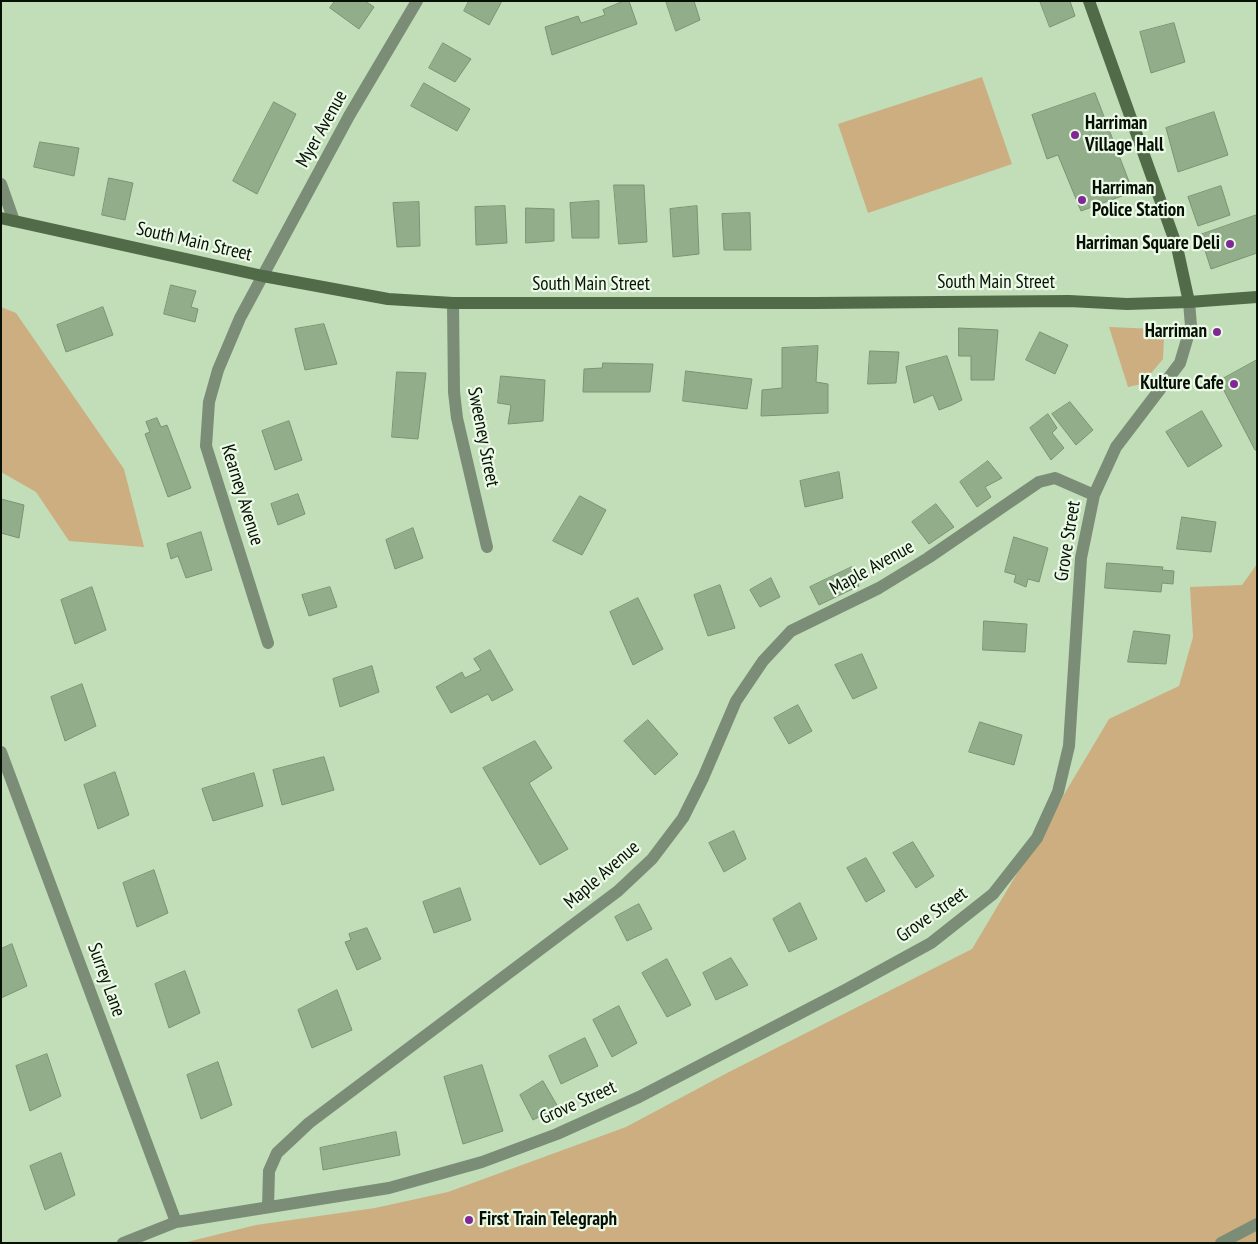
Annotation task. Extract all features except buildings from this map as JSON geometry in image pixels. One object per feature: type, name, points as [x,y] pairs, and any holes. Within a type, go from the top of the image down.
[{"type":"street","name":"Myer Avenue","points":[[263,276],[349,116],[418,1]]},
{"type":"street","points":[[1089,1],[1177,247],[1189,302]]},
{"type":"street","points":[[1,184],[8,219]]},
{"type":"street","name":"South Main Street","points":[[8,219],[263,276],[388,300],[453,303],[1069,301],[1127,304],[1257,297]]},
{"type":"street","name":"Kearney Avenue","points":[[263,276],[240,318],[218,370],[209,402],[206,446],[268,643]]},
{"type":"street","name":"Grove Street","points":[[268,1207],[389,1188],[482,1162],[557,1134],[640,1097],[932,943],[993,894],[1037,838],[1058,792],[1069,746],[1081,558],[1094,495],[1116,447],[1180,363],[1191,326],[1189,302]]},
{"type":"street","name":"Sweeney Street","points":[[453,303],[454,392],[457,418],[487,547]]},
{"type":"street","name":"Maple Avenue","points":[[268,1207],[269,1171],[277,1153],[309,1123],[618,891],[652,859],[683,818],[703,778],[736,700],[763,661],[791,631],[879,588],[928,558],[1039,482],[1055,478],[1094,495]]},
{"type":"street","name":"Surrey Lane","points":[[1,752],[176,1222]]},
{"type":"street","points":[[123,1243],[176,1222],[268,1207]]},
{"type":"street","points":[[1222,1243],[1257,1224]]},
{"type":"shaded area","points":[[982,77],[1012,164],[868,213],[838,124]]},
{"type":"shaded area","points":[[1,307],[16,313],[124,469],[144,547],[69,541],[36,492],[1,472]]},
{"type":"shaded area","points":[[1109,327],[1156,329],[1164,338],[1163,359],[1142,384],[1128,387]]},
{"type":"shaded area","points":[[1257,564],[1257,1243],[183,1243],[256,1225],[375,1208],[448,1192],[626,1127],[729,1072],[972,949],[1109,719],[1179,686],[1193,637],[1190,587],[1242,585]]},
{"type":"place","name":"Harriman Village Hall","points":[[1075,135]]},
{"type":"place","name":"Harriman Police Station","points":[[1082,200]]},
{"type":"place","name":"Harriman Square Deli","points":[[1230,244]]},
{"type":"place","name":"Harriman","points":[[1217,332]]},
{"type":"place","name":"Kulture Cafe","points":[[1234,384]]},
{"type":"place","name":"First Train Telegraph","points":[[469,1220]]}]
